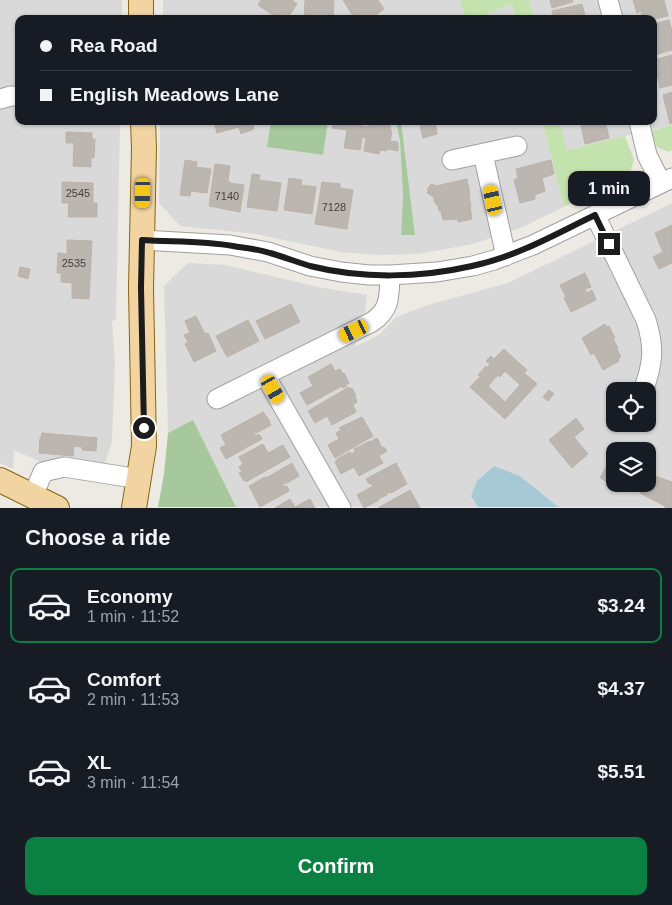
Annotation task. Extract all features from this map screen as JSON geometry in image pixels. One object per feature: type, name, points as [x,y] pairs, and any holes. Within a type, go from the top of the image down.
[{"type":"main road","points":[[141,0],[141,15]]},
{"type":"main road","points":[[134,508],[144,446],[141,288],[143,125]]},
{"type":"main road","points":[[0,480],[57,508]]},
{"type":"street","points":[[608,0],[612,15]]},
{"type":"street","points":[[0,99],[15,96]]},
{"type":"street","points":[[142,240],[230,245],[268,252],[310,266],[369,275],[446,271],[473,266],[533,245],[666,180],[647,155],[640,125]]},
{"type":"street","points":[[452,160],[517,146]]},
{"type":"street","points":[[483,154],[506,256]]},
{"type":"street","points":[[595,215],[650,331],[652,352],[650,372],[646,382]]},
{"type":"street","points":[[217,398],[378,318],[388,302],[390,275]]},
{"type":"street","points":[[265,375],[341,508]]},
{"type":"street","points":[[33,496],[43,472],[64,467],[140,479]]},
{"type":"shaded area","points":[[0,0],[122,0],[122,15],[15,15],[15,125],[120,125],[116,321],[112,320],[115,364],[112,442],[101,475],[81,480],[14,450],[13,469],[0,463]]},
{"type":"shaded area","points":[[163,0],[460,0],[465,15],[163,15]]},
{"type":"shaded area","points":[[529,0],[672,0],[672,125],[566,150],[560,125],[657,125],[657,15],[533,15]]},
{"type":"shaded area","points":[[512,4],[515,15],[484,15]]},
{"type":"shaded area","points":[[160,125],[270,125],[267,147],[323,155],[327,125],[397,125],[400,141],[403,196],[401,235],[415,234],[401,125],[543,125],[564,207],[520,228],[473,244],[417,254],[379,255],[341,252],[255,234],[180,226],[159,203]]},
{"type":"shaded area","points":[[672,203],[672,507],[236,507],[193,421],[168,433],[164,286],[188,263],[225,265],[318,287],[367,295],[364,321],[354,347],[379,335],[396,317],[428,305],[508,283]]},
{"type":"green space","points":[[460,0],[529,0],[533,15],[515,15],[512,4],[484,15],[465,15]]},
{"type":"green space","points":[[270,125],[327,125],[323,155],[267,147]]},
{"type":"green space","points":[[397,125],[401,125],[415,235],[401,235],[403,196],[400,141]]},
{"type":"green space","points":[[543,125],[560,125],[567,150],[625,136],[634,160],[630,172],[564,207]]},
{"type":"green space","points":[[672,125],[672,150],[669,152],[657,147],[650,131]]},
{"type":"green space","points":[[193,420],[236,507],[158,507],[164,474],[168,433]]},
{"type":"water","points":[[494,466],[520,476],[558,507],[478,507],[471,496],[477,481]]},
{"type":"building","points":[[261,0],[292,0],[297,4],[290,15],[273,15],[258,5]]},
{"type":"building","points":[[305,0],[334,0],[333,15],[304,15]]},
{"type":"building","points":[[343,0],[378,0],[384,9],[378,15],[352,15]]},
{"type":"building","points":[[550,0],[572,0],[573,2],[552,8]]},
{"type":"building","points":[[633,0],[664,0],[668,16],[657,18],[657,15],[642,15],[641,11],[637,13]]},
{"type":"building","points":[[582,4],[585,15],[553,15],[552,11]]},
{"type":"building","points":[[669,20],[672,31],[672,50],[657,54],[657,23]]},
{"type":"building","points":[[672,55],[672,85],[660,88],[657,77],[657,59]]},
{"type":"building","points":[[672,92],[672,123],[670,124],[663,95]]},
{"type":"building","points":[[215,125],[253,125],[254,129],[241,134],[239,127],[217,133]]},
{"type":"building","points":[[332,125],[363,125],[367,127],[368,125],[390,125],[392,132],[390,141],[398,142],[398,151],[380,150],[379,154],[364,151],[366,138],[362,137],[360,150],[344,148],[347,130],[332,128]]},
{"type":"building","points":[[420,125],[436,125],[437,134],[423,138]]},
{"type":"building","points":[[581,125],[606,125],[609,138],[585,144]]},
{"type":"building","points":[[66,132],[92,133],[92,139],[95,139],[94,158],[91,158],[91,167],[73,166],[74,143],[66,143]]},
{"type":"building","points":[[185,160],[197,162],[196,167],[211,169],[207,193],[191,191],[190,196],[180,195]]},
{"type":"building","points":[[551,160],[554,174],[542,178],[545,191],[535,195],[535,199],[520,203],[514,180],[518,178],[516,169]]},
{"type":"building","points":[[215,164],[230,166],[228,180],[230,183],[244,185],[240,212],[209,206]]},
{"type":"building","points":[[252,174],[260,175],[259,180],[281,183],[277,211],[247,207]]},
{"type":"building","points":[[289,178],[302,180],[301,185],[316,187],[312,214],[284,210]]},
{"type":"building","points":[[467,179],[472,219],[458,222],[458,219],[443,220],[438,205],[434,202],[434,197],[427,193],[429,191],[427,190],[431,184],[436,186]]},
{"type":"building","points":[[62,182],[93,183],[93,203],[97,203],[97,217],[68,217],[69,203],[62,203]]},
{"type":"building","points":[[322,182],[340,184],[340,188],[353,190],[347,229],[315,224]]},
{"type":"building","points":[[672,225],[672,263],[659,269],[653,257],[663,252],[655,233]]},
{"type":"building","points":[[67,240],[92,241],[89,299],[72,298],[72,283],[61,282],[61,273],[57,273],[58,253],[67,254]]},
{"type":"building","points":[[20,267],[30,269],[28,279],[18,276]]},
{"type":"building","points":[[585,273],[591,287],[585,289],[587,293],[592,290],[596,300],[571,312],[560,285]]},
{"type":"building","points":[[291,304],[300,322],[265,339],[256,321]]},
{"type":"building","points":[[196,316],[205,334],[208,333],[216,351],[194,362],[185,344],[188,342],[184,335],[190,333],[185,321]]},
{"type":"building","points":[[248,320],[259,341],[227,357],[216,336]]},
{"type":"building","points":[[605,324],[607,327],[609,326],[615,338],[613,339],[621,357],[618,359],[619,361],[603,370],[594,353],[591,355],[582,338]]},
{"type":"building","points":[[504,349],[527,370],[524,373],[537,384],[505,419],[470,387],[480,377],[478,375],[490,364],[486,361],[491,356],[494,359]],"holes":[[[505,371],[520,385],[505,402],[488,386],[498,375],[500,377]]]},
{"type":"building","points":[[331,364],[335,371],[340,369],[344,373],[349,383],[347,386],[343,388],[342,386],[307,405],[300,393],[313,386],[308,377]]},
{"type":"building","points":[[349,387],[350,389],[352,388],[356,396],[357,402],[353,405],[356,412],[332,425],[327,416],[315,423],[308,411]]},
{"type":"building","points":[[549,390],[554,394],[548,401],[543,397]]},
{"type":"building","points":[[263,412],[271,425],[254,433],[256,436],[259,434],[262,439],[226,459],[220,448],[226,445],[221,435]]},
{"type":"building","points":[[362,417],[373,436],[335,458],[328,445],[339,439],[336,433],[341,430],[339,428]]},
{"type":"building","points":[[576,418],[584,429],[574,437],[588,454],[572,468],[549,440]]},
{"type":"building","points":[[42,433],[97,438],[96,451],[82,450],[82,447],[74,446],[73,456],[39,453]]},
{"type":"building","points":[[377,438],[382,448],[384,447],[387,451],[379,456],[383,463],[359,476],[354,467],[341,474],[335,462],[337,459],[350,452],[351,454],[355,452],[354,449]]},
{"type":"building","points":[[263,444],[268,453],[283,445],[290,457],[246,482],[239,473],[242,472],[239,467],[243,464],[239,457]]},
{"type":"building","points":[[292,463],[299,476],[283,484],[284,487],[287,486],[289,491],[260,507],[249,486]]},
{"type":"building","points":[[396,463],[407,484],[386,494],[364,508],[357,495],[373,486],[366,479]]},
{"type":"building","points":[[606,467],[606,481],[600,478]]},
{"type":"building","points":[[656,476],[672,482],[672,508],[665,508],[665,506],[640,493],[656,492]]},
{"type":"building","points":[[410,490],[420,508],[378,508]]},
{"type":"building","points":[[290,499],[295,507],[310,499],[315,508],[275,508]]},
{"type":"route","points":[[144,428],[141,288],[142,240],[230,245],[268,252],[310,266],[369,275],[437,272],[473,266],[533,245],[595,215],[609,244]]}]
